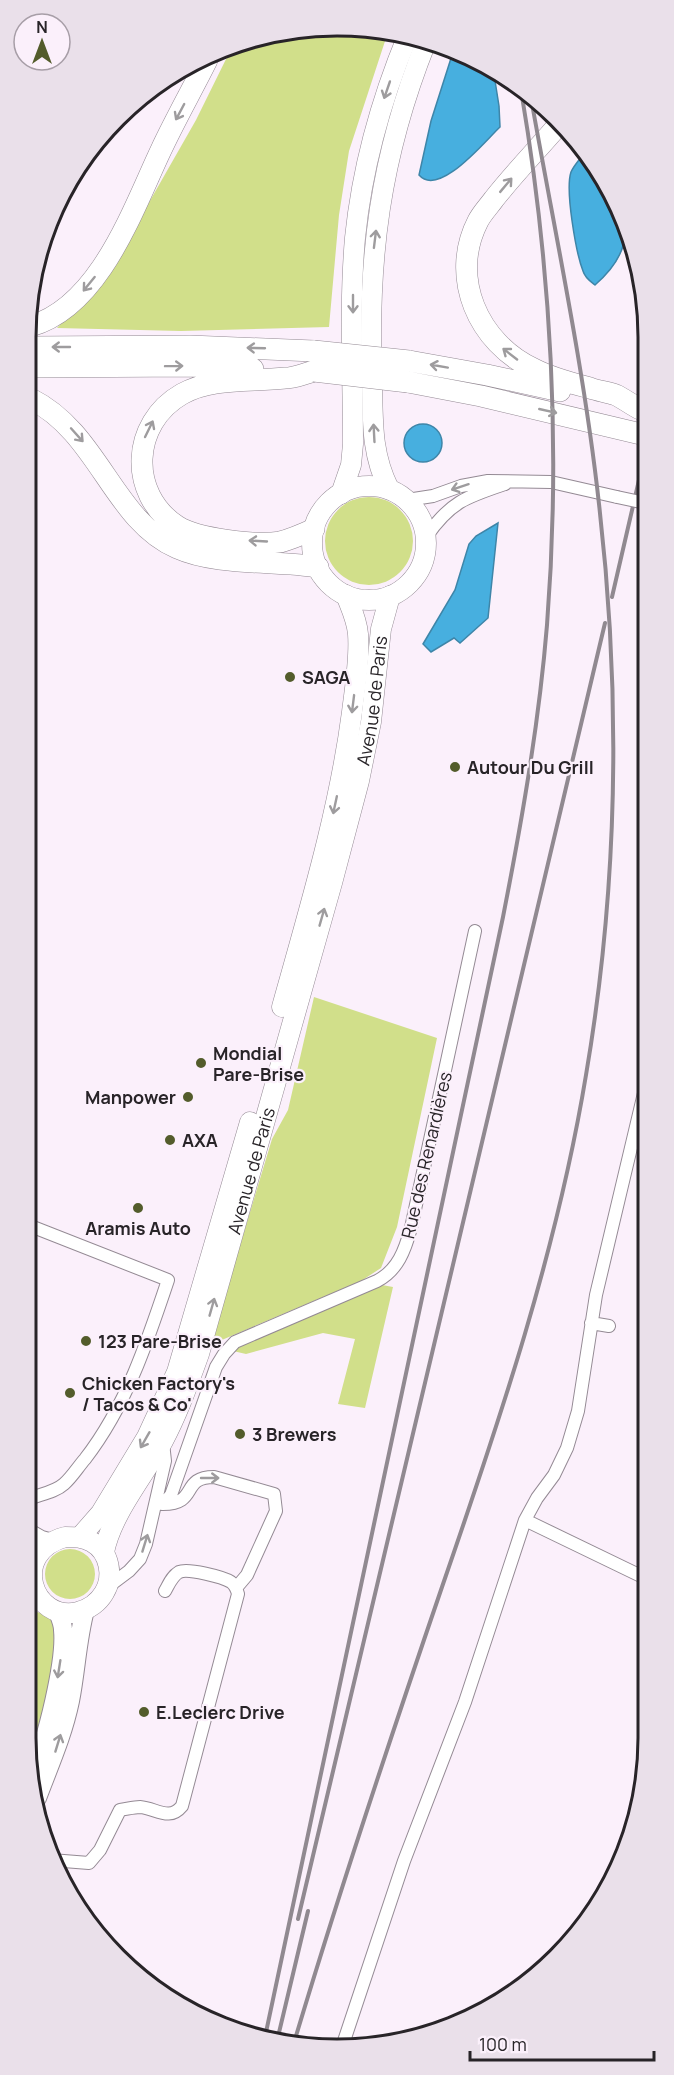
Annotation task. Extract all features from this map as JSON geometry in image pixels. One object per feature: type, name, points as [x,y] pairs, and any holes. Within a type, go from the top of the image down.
[{"type":"highway","points":[[37,324],[56,315],[76,299],[101,268],[203,67]]},
{"type":"highway","points":[[555,129],[478,220],[469,246],[466,267],[468,293],[477,317],[508,354],[532,369],[566,382],[616,395],[638,408]]},
{"type":"highway","points":[[36,347],[190,346],[313,365]]},
{"type":"highway","points":[[36,367],[313,365],[487,375],[638,410]]},
{"type":"highway","points":[[313,365],[288,378],[207,385],[183,393],[153,420],[142,446],[141,460],[145,485],[156,506],[178,527],[190,533],[223,540],[276,542],[297,537],[314,529]]},
{"type":"highway","points":[[409,371],[493,399],[638,433]]},
{"type":"highway","points":[[36,402],[53,413],[81,439],[127,505],[146,526],[168,544],[205,557],[318,567]]},
{"type":"main road","points":[[341,494],[351,465],[353,444],[353,279],[360,204],[381,109],[405,44]]},
{"type":"main road","points":[[388,489],[377,459],[374,441],[370,344],[374,255],[385,171],[409,84],[423,49]]},
{"type":"main road","points":[[364,486],[388,489],[407,500],[422,521],[426,537],[422,566],[404,588],[390,596],[361,599],[346,595],[325,578],[318,567],[313,553],[314,529],[325,507],[341,494],[364,486]]},
{"type":"main road","name":"Avenue de Paris","points":[[80,1537],[101,1513],[141,1447],[160,1413],[177,1372],[277,1027],[317,882],[346,748],[354,694],[358,636],[354,613],[346,595]]},
{"type":"main road","name":"Avenue de Paris","points":[[104,1552],[111,1528],[163,1440],[183,1400],[199,1354],[332,884],[367,747],[381,629],[390,596]]},
{"type":"main road","points":[[36,1561],[43,1547],[53,1540],[80,1537],[93,1542],[104,1552],[110,1569],[109,1586],[99,1601],[85,1610],[72,1613],[43,1607]]},
{"type":"main road","points":[[36,1593],[43,1607],[63,1629],[63,1649],[55,1695],[37,1757]]},
{"type":"main road","points":[[41,1789],[57,1749],[70,1703],[80,1629],[85,1610]]},
{"type":"street","points":[[426,537],[437,521],[458,502],[478,492],[515,481]]},
{"type":"street","points":[[407,500],[433,496],[476,482],[515,481],[551,482],[638,502]]},
{"type":"street","name":"Rue des Renardières","points":[[159,1503],[168,1500],[174,1490],[206,1393],[224,1354],[235,1342],[384,1277],[404,1253],[475,931]]},
{"type":"street","points":[[345,2039],[404,1861],[465,1702],[525,1520],[537,1498],[554,1475],[567,1449],[578,1411],[596,1295],[638,1118]]},
{"type":"street","points":[[36,1228],[168,1280],[142,1354],[122,1399],[99,1440],[64,1484],[36,1497]]},
{"type":"street","points":[[591,1323],[609,1326]]},
{"type":"street","name":"Rue des Renardières","points":[[109,1586],[129,1571],[140,1559],[146,1544],[159,1503],[165,1461],[163,1440]]},
{"type":"street","points":[[159,1503],[181,1502],[194,1482],[206,1477],[214,1477],[274,1494],[276,1510],[247,1575],[236,1588]]},
{"type":"street","points":[[525,1520],[638,1575]]},
{"type":"street","points":[[36,1533],[53,1540]]},
{"type":"street","points":[[63,1861],[88,1863],[100,1850],[120,1810],[143,1807],[170,1814],[182,1806],[238,1594],[230,1581],[183,1570],[171,1580],[165,1591]]},
{"type":"green space","points":[[337,36],[385,40],[349,151],[339,215],[329,327],[181,331],[57,328],[111,269],[196,120],[227,57],[259,46],[298,39]]},
{"type":"green space","points":[[369,497],[386,500],[400,510],[410,524],[413,541],[410,558],[400,572],[386,582],[369,585],[352,582],[338,572],[328,558],[325,541],[328,524],[338,510],[352,500]]},
{"type":"green space","points":[[314,997],[437,1038],[397,1227],[381,1268],[361,1281],[210,1345],[272,1139],[288,1110]]},
{"type":"green space","points":[[382,1285],[393,1287],[365,1408],[338,1404],[355,1339],[323,1333],[246,1354],[233,1351],[245,1342]]},
{"type":"green space","points":[[70,1549],[79,1551],[90,1560],[95,1574],[93,1583],[84,1594],[70,1599],[61,1597],[50,1588],[45,1574],[47,1565],[56,1554]]},
{"type":"green space","points":[[36,1612],[47,1615],[54,1622],[57,1632],[50,1689],[36,1739],[36,1738]]},
{"type":"water","points":[[451,59],[495,81],[500,127],[449,174],[428,180],[419,175],[431,121]]},
{"type":"water","points":[[580,159],[598,186],[623,244],[612,267],[595,285],[585,276],[580,262],[570,206],[571,172]]},
{"type":"water","points":[[423,424],[437,429],[442,443],[437,457],[423,462],[409,457],[404,443],[409,429]]},
{"type":"water","points":[[498,523],[488,618],[460,643],[454,638],[431,652],[423,644],[455,590],[469,544],[476,536]]},
{"type":"railway","points":[[266,2031],[503,917],[535,735],[547,625],[551,558],[553,424],[551,357],[540,223],[523,100]]},
{"type":"railway","points":[[296,2036],[365,1816],[485,1461],[525,1334],[574,1141],[597,1004],[605,933],[613,790],[611,647],[606,575],[593,453],[533,109]]},
{"type":"railway","points":[[612,597],[638,484]]},
{"type":"railway","points":[[298,1919],[605,623]]},
{"type":"railway","points":[[279,2033],[308,1911]]},
{"type":"place","name":"SAGA","points":[[290,677]]},
{"type":"place","name":"Autour Du Grill","points":[[455,767]]},
{"type":"place","name":"Mondial Pare-Brise","points":[[201,1063]]},
{"type":"place","name":"Manpower","points":[[188,1097]]},
{"type":"place","name":"AXA","points":[[170,1140]]},
{"type":"place","name":"Aramis Auto","points":[[138,1208]]},
{"type":"place","name":"123 Pare-Brise","points":[[86,1341]]},
{"type":"place","name":"Chicken Factory's / Tacos & Co'","points":[[70,1393]]},
{"type":"place","name":"3 Brewers","points":[[240,1434]]},
{"type":"place","name":"E.Leclerc Drive","points":[[144,1712]]}]
